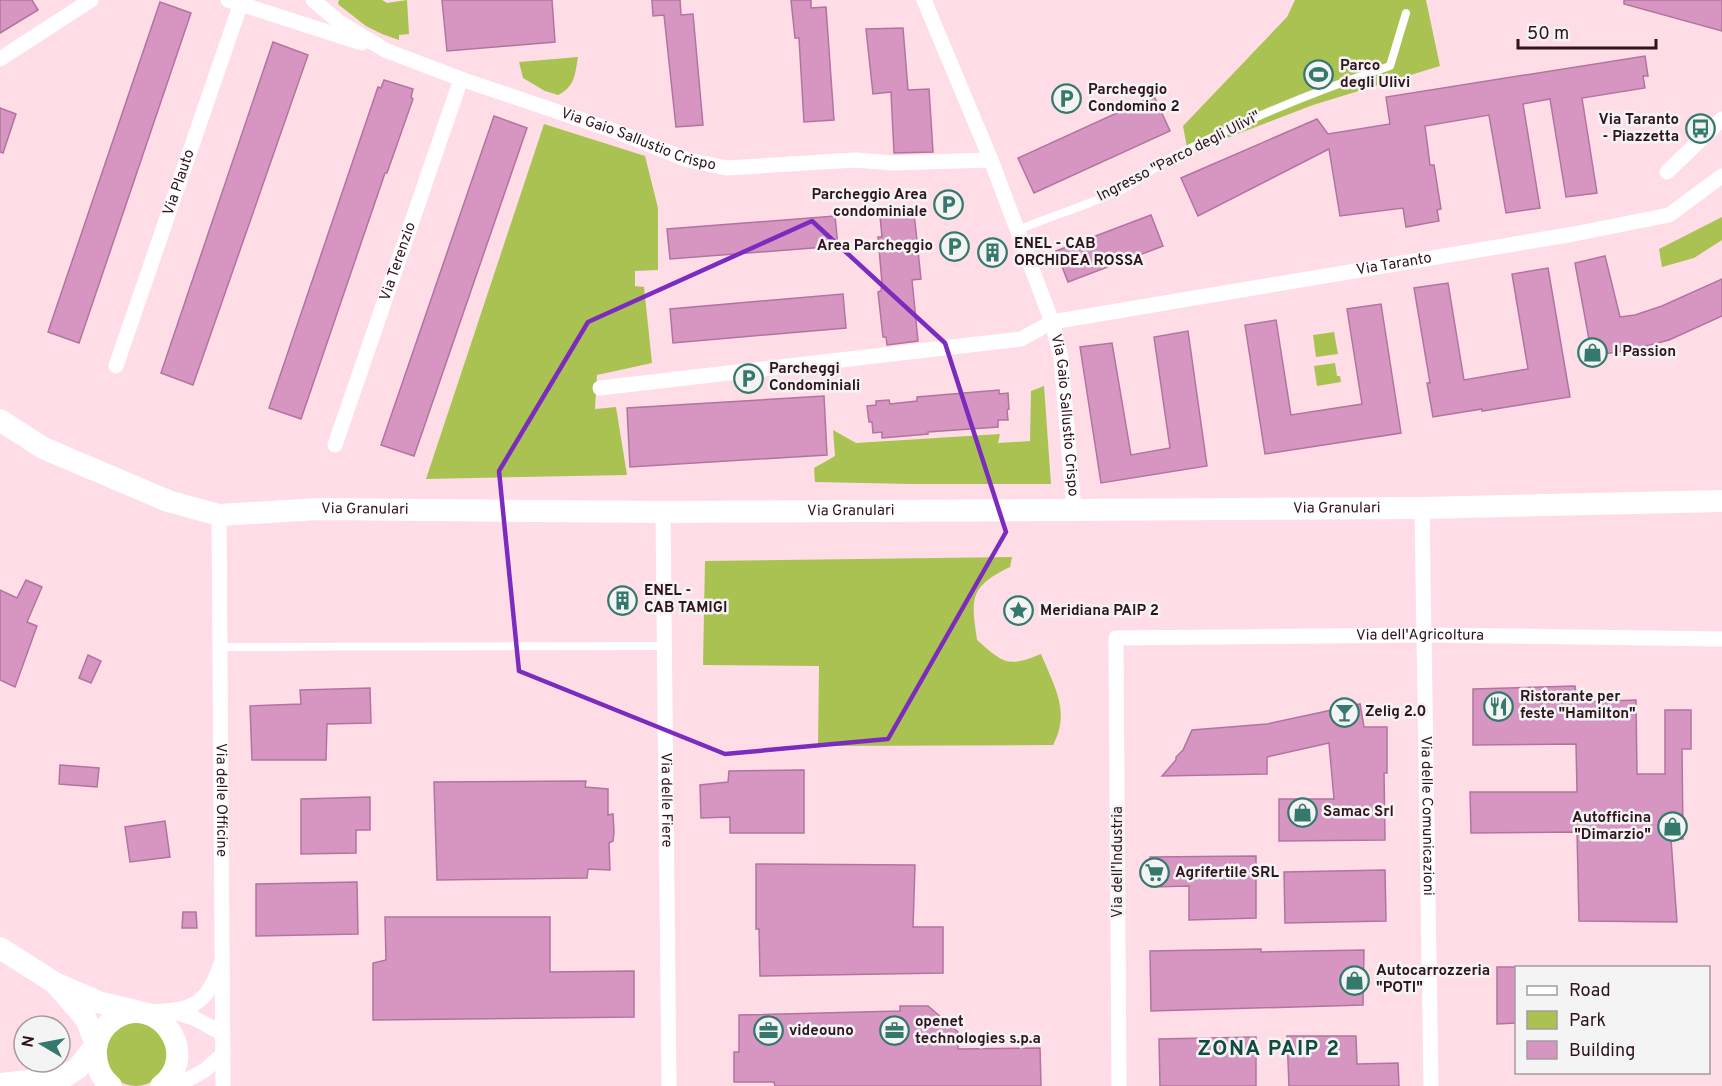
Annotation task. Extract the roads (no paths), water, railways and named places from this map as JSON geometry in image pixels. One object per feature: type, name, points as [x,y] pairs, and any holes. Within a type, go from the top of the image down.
[{"type":"street","points":[[0,59],[91,0]]},
{"type":"street","name":"Via Gaio Sallustio Crispo","points":[[313,0],[339,22],[385,50],[461,79],[604,127],[687,160],[727,168],[856,160],[893,163],[991,160]]},
{"type":"street","name":"Via Gaio Sallustio Crispo","points":[[924,0],[991,160],[1052,322],[1061,357],[1074,510]]},
{"type":"street","points":[[237,1],[385,50]]},
{"type":"street","name":"Via Plauto","points":[[116,366],[237,1]]},
{"type":"street","name":"Via Terenzio","points":[[335,445],[461,79]]},
{"type":"street","points":[[1667,172],[1722,119]]},
{"type":"street","name":"Via Taranto","points":[[1052,322],[1574,234],[1669,215],[1722,176]]},
{"type":"street","name":"Via Gaio Sallustio Crispo","points":[[600,387],[1021,339],[1052,322]]},
{"type":"street","name":"Via Granulari","points":[[0,420],[43,448],[168,501],[219,515],[319,509],[663,513],[1422,508],[1722,501]]},
{"type":"street","name":"Via delle Comunicazioni","points":[[1422,508],[1431,1086]]},
{"type":"street","name":"Via delle Fiere","points":[[663,513],[669,1086]]},
{"type":"street","name":"Via delle Officine","points":[[219,515],[224,955],[223,1086]]},
{"type":"street","name":"Via dell'Agricoltura","points":[[1116,638],[1424,635],[1722,639]]},
{"type":"street","name":"Via dell'Industria","points":[[1116,638],[1119,1086]]},
{"type":"street","points":[[0,948],[55,983],[101,1003],[156,1017],[174,1036],[177,1048],[177,1061],[172,1074],[174,1085],[205,1070],[223,1054]]},
{"type":"street","points":[[0,1084],[64,1077],[78,1068],[109,1023],[125,1014],[171,1011],[191,1007],[204,998],[214,983],[224,955]]},
{"type":"street","points":[[55,983],[86,1019],[96,1044],[95,1058],[99,1071],[111,1086]]},
{"type":"street","points":[[171,1011],[194,1018],[223,1034]]},
{"type":"street","points":[[31,1082],[60,1086]]},
{"type":"lane","name":"Ingresso \"Parco degli Ulivi\"","points":[[1018,230],[1122,189],[1141,178],[1158,164],[1256,116],[1325,88],[1390,66],[1406,13]]},
{"type":"lane","points":[[220,647],[664,645]]},
{"type":"place","name":"Parco degli Ulivi","points":[[1319,75]]},
{"type":"place","name":"Parcheggio Condomino 2","points":[[1067,99]]},
{"type":"place","name":"Via Taranto - Piazzetta","points":[[1700,129]]},
{"type":"place","name":"Parcheggio Area condominiale","points":[[948,204]]},
{"type":"place","name":"Area Parcheggio","points":[[954,246]]},
{"type":"place","name":"ENEL - CAB ORCHIDEA ROSSA","points":[[993,253]]},
{"type":"place","name":"I Passion","points":[[1593,352]]},
{"type":"place","name":"Parcheggi Condominiali","points":[[748,378]]},
{"type":"place","name":"ENEL - CAB TAMIGI","points":[[623,600]]},
{"type":"place","name":"Meridiana PAIP 2","points":[[1019,611]]},
{"type":"place","name":"Ristorante per feste \"Hamilton\"","points":[[1499,706]]},
{"type":"place","name":"Zelig 2.0","points":[[1344,712]]},
{"type":"place","name":"Samac Srl","points":[[1302,812]]},
{"type":"place","name":"Autofficina \"Dimarzio\"","points":[[1672,827]]},
{"type":"place","name":"Agrifertile SRL","points":[[1154,873]]},
{"type":"place","name":"Autocarrozzeria \"POTI\"","points":[[1355,980]]},
{"type":"place","name":"videouno","points":[[768,1031]]},
{"type":"place","name":"openet technologies s.p.a","points":[[894,1031]]},
{"type":"district","name":"ZONA PAIP 2","points":[[1269,1049]]}]
